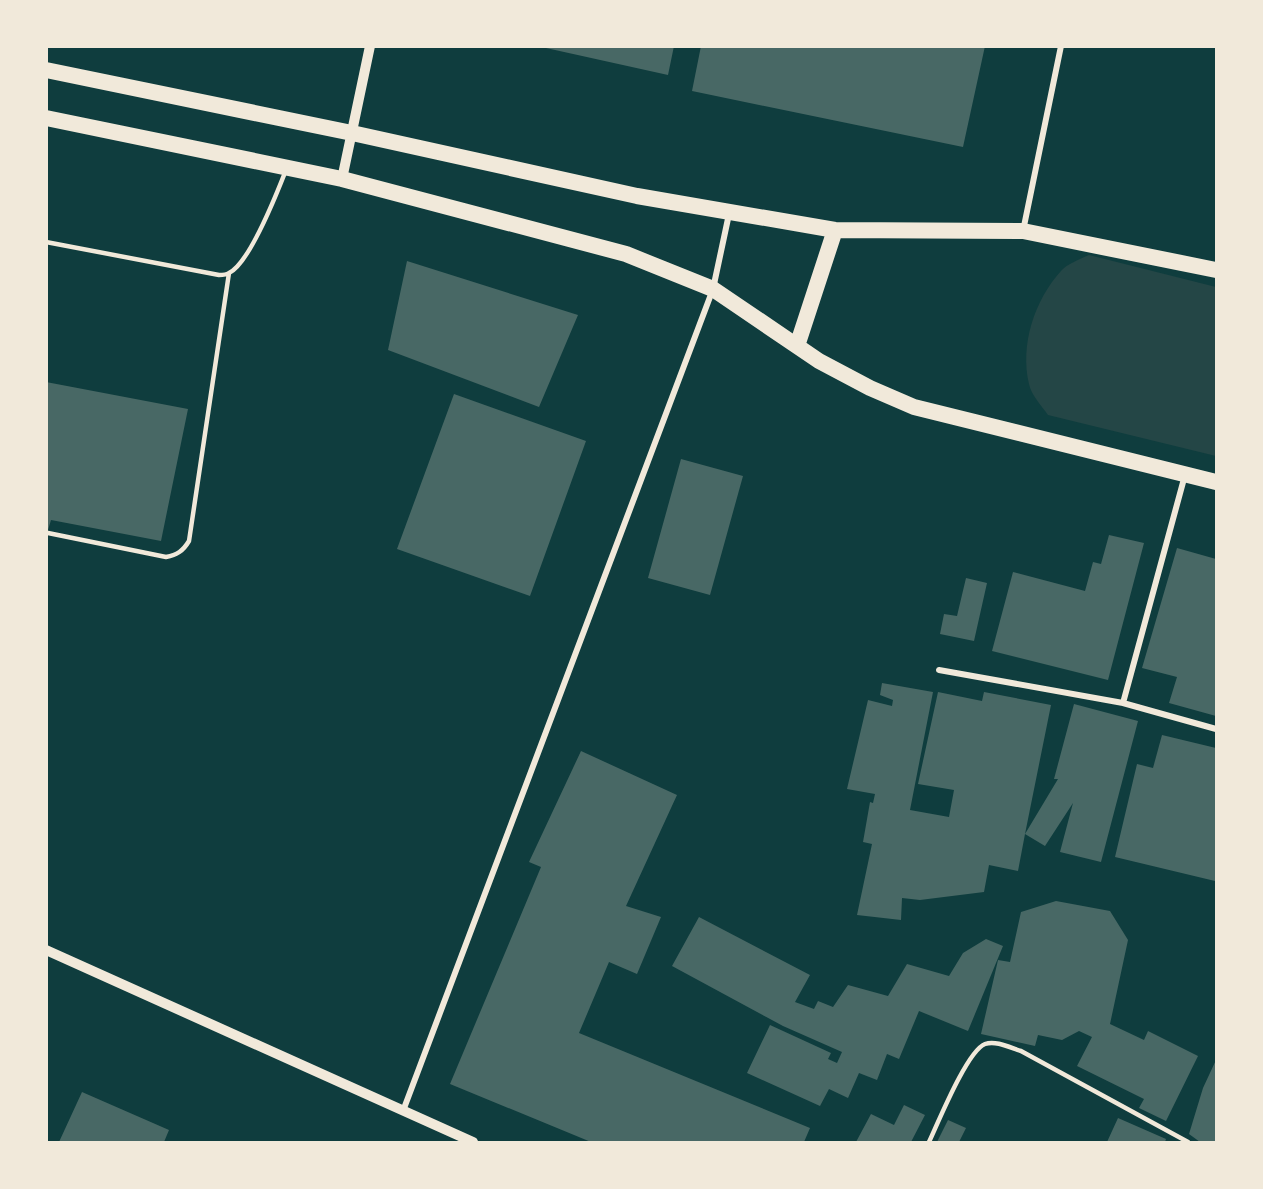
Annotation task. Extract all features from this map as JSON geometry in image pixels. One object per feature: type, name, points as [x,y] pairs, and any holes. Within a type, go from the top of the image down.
[{"type":"highway","points":[[46,70],[352,133],[637,196],[835,230],[1023,231],[1216,270]]},
{"type":"highway","points":[[46,118],[342,179],[626,254],[713,289],[819,361],[870,388],[914,407],[1216,482]]},
{"type":"highway","points":[[797,346],[835,230]]},
{"type":"street","points":[[342,179],[370,46]]},
{"type":"street","points":[[1023,231],[1061,46]]},
{"type":"street","points":[[403,1111],[713,289],[730,211]]},
{"type":"street","points":[[1123,703],[1185,474]]},
{"type":"street","points":[[939,670],[1123,703],[1216,729]]},
{"type":"street","points":[[46,950],[473,1143]]},
{"type":"lane","points":[[46,242],[219,275],[229,273],[245,258],[287,168]]},
{"type":"lane","points":[[48,533],[166,557],[184,550],[189,541],[229,273]]},
{"type":"lane","points":[[929,1143],[968,1061],[977,1049],[988,1043],[997,1043],[1022,1051],[1188,1143]]},
{"type":"shaded area","points":[[1089,255],[1216,287],[1216,456],[1048,415],[1034,396],[1029,384],[1026,354],[1037,310],[1043,296],[1061,271]]},
{"type":"building","points":[[537,46],[674,46],[668,75]]},
{"type":"building","points":[[701,46],[985,46],[963,147],[692,91]]},
{"type":"building","points":[[407,261],[578,315],[539,407],[388,350]]},
{"type":"building","points":[[46,382],[188,409],[161,541],[51,520],[46,537]]},
{"type":"building","points":[[454,394],[586,441],[530,596],[397,549]]},
{"type":"building","points":[[681,459],[743,476],[710,595],[648,578]]},
{"type":"building","points":[[1109,535],[1144,543],[1108,680],[992,651],[1013,572],[1085,591],[1093,562],[1101,564]]},
{"type":"building","points":[[1177,548],[1216,559],[1216,716],[1169,703],[1177,677],[1142,668]]},
{"type":"building","points":[[966,578],[987,583],[974,641],[940,634],[944,614],[957,616]]},
{"type":"building","points":[[882,683],[933,692],[910,810],[949,817],[954,790],[918,784],[938,692],[982,701],[984,692],[1051,705],[1018,871],[989,865],[984,892],[920,900],[902,898],[901,920],[857,915],[872,844],[863,842],[870,802],[873,803],[875,794],[847,789],[868,700],[892,706],[893,700],[880,695]]},
{"type":"building","points":[[1074,704],[1138,721],[1101,862],[1060,852],[1073,803],[1045,846],[1025,834],[1058,779],[1054,779]]},
{"type":"building","points":[[1162,735],[1216,748],[1215,881],[1115,857],[1137,764],[1153,768]]},
{"type":"building","points":[[581,751],[677,795],[626,906],[661,917],[637,974],[609,962],[579,1033],[810,1128],[804,1142],[591,1142],[450,1084],[541,867],[529,862]]},
{"type":"building","points":[[1056,901],[1110,911],[1128,940],[1110,1024],[1144,1040],[1148,1031],[1198,1056],[1166,1121],[1139,1108],[1144,1099],[1077,1066],[1092,1037],[1079,1031],[1062,1040],[1038,1035],[1035,1046],[981,1034],[998,960],[1010,962],[1021,912]]},
{"type":"building","points":[[699,917],[810,975],[795,1002],[814,1009],[818,1001],[833,1007],[848,985],[888,996],[907,964],[949,976],[963,953],[986,939],[1003,946],[968,1031],[919,1011],[899,1059],[887,1054],[877,1080],[859,1073],[848,1098],[829,1089],[820,1106],[747,1073],[770,1025],[831,1053],[828,1059],[837,1063],[842,1052],[783,1026],[672,966]]},
{"type":"building","points":[[1216,1060],[1216,1142],[1200,1142],[1189,1134],[1203,1088]]},
{"type":"building","points":[[82,1092],[169,1130],[164,1142],[59,1142]]},
{"type":"building","points":[[904,1105],[925,1115],[911,1142],[856,1142],[871,1114],[894,1125]]},
{"type":"building","points":[[1118,1118],[1166,1139],[1165,1142],[1107,1142]]},
{"type":"building","points":[[948,1120],[966,1128],[959,1142],[937,1142]]}]
